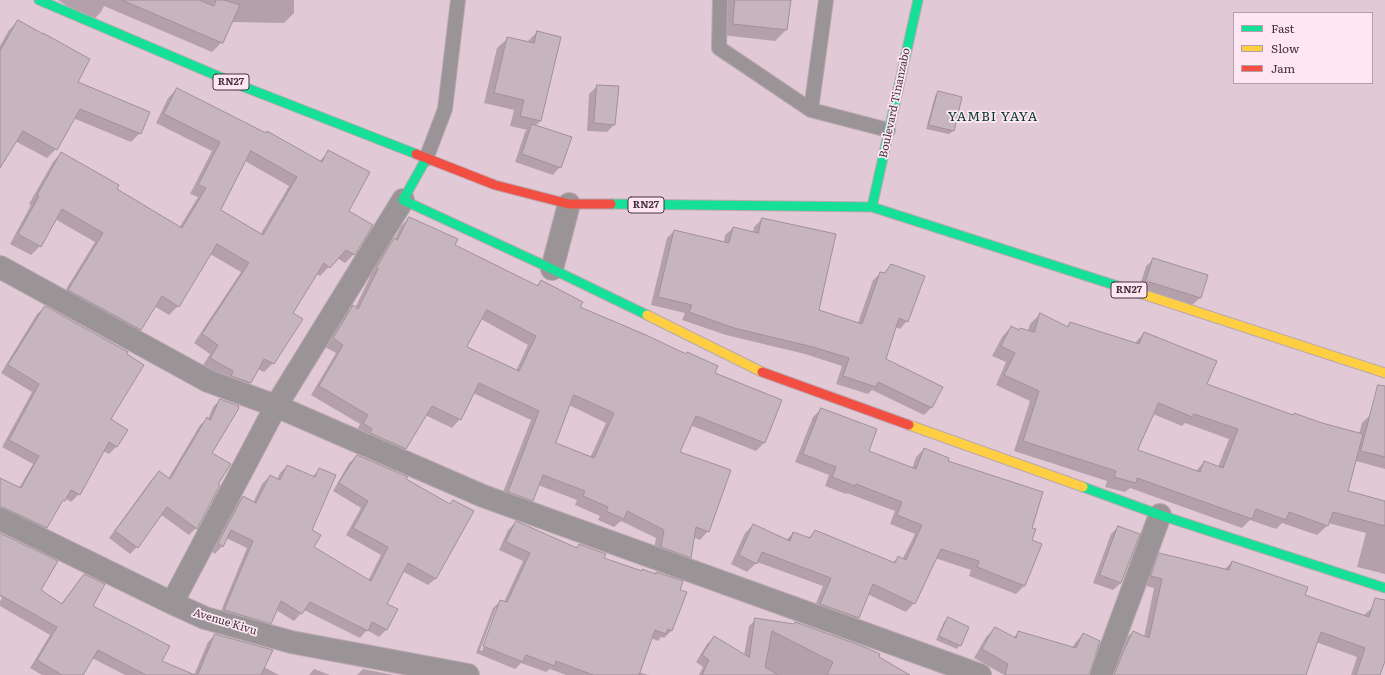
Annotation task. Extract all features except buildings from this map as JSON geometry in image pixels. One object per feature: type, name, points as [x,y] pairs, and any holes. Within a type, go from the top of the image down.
[{"type":"main road","name":"RN27","points":[[38,0],[234,83],[495,185],[569,204],[872,207],[1385,373]]},
{"type":"main road","name":"Boulevard Tinanzabo","points":[[872,207],[918,0]]},
{"type":"main road","points":[[426,159],[403,200],[552,269],[763,372],[1160,516],[1385,588]]},
{"type":"street","points":[[172,603],[276,406],[403,200]]},
{"type":"street","points":[[552,269],[569,204]]},
{"type":"street","points":[[0,267],[208,381],[276,406],[483,496],[980,675]]},
{"type":"street","points":[[1101,675],[1160,516]]},
{"type":"street","name":"Avenue Kivu","points":[[0,519],[205,618],[291,642],[468,675]]},
{"type":"lane","points":[[426,159],[445,109],[458,0]]},
{"type":"lane","points":[[720,0],[719,48],[811,110],[888,130]]},
{"type":"lane","points":[[811,110],[826,0]]},
{"type":"traffic: fast","points":[[39,0],[234,83],[416,154]]},
{"type":"traffic: fast","points":[[872,207],[918,0]]},
{"type":"traffic: fast","points":[[426,159],[403,200],[647,315]]},
{"type":"traffic: fast","points":[[611,204],[872,207],[1130,290]]},
{"type":"traffic: fast","points":[[1083,487],[1160,515],[1385,588]]},
{"type":"traffic: slow","points":[[1130,290],[1385,373]]},
{"type":"traffic: slow","points":[[647,315],[762,372]]},
{"type":"traffic: slow","points":[[909,425],[1083,487]]},
{"type":"traffic: jam","points":[[416,154],[495,185],[569,204],[611,204]]},
{"type":"traffic: jam","points":[[762,372],[909,425]]},
{"type":"district","name":"YAMBI YAYA","points":[[993,117]]}]
